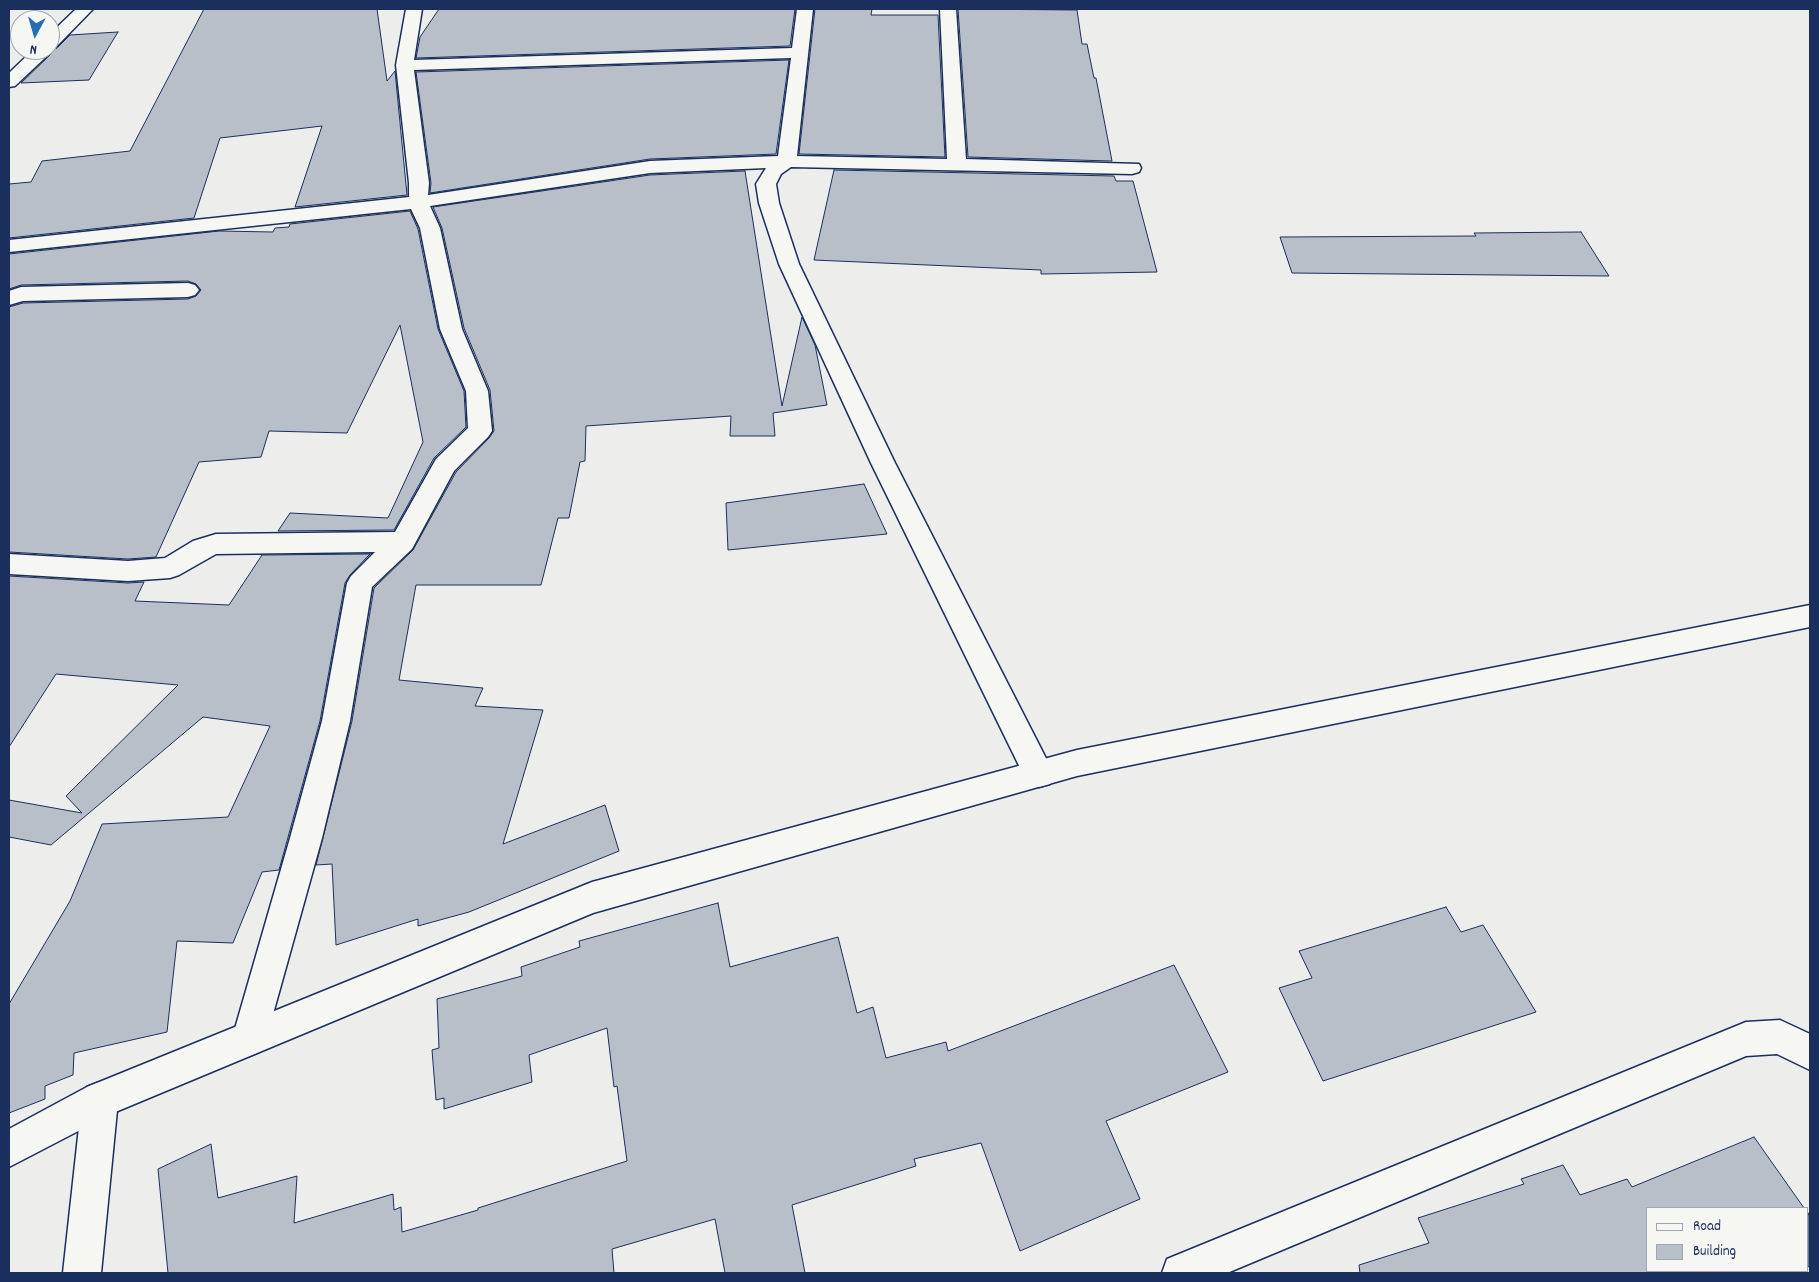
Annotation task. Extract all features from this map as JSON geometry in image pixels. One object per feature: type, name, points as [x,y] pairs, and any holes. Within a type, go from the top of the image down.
[{"type":"street","points":[[60,34],[86,9]]},
{"type":"street","points":[[249,1039],[306,838],[336,721],[360,583],[403,542],[445,465],[480,431],[477,392],[451,329],[430,228],[418,202],[419,183],[406,65],[414,9]]},
{"type":"street","points":[[805,9],[787,161],[773,172],[766,184],[770,203],[789,264],[883,463],[1039,774]]},
{"type":"street","points":[[948,9],[957,165]]},
{"type":"street","points":[[406,65],[800,53]]},
{"type":"street","points":[[9,82],[32,60]]},
{"type":"street","points":[[9,246],[418,202],[650,167],[787,161],[1132,168]]},
{"type":"street","points":[[9,298],[20,294],[188,290]]},
{"type":"street","points":[[9,564],[128,571],[170,568],[202,548],[216,544],[403,542]]},
{"type":"street","points":[[9,1149],[100,1100],[592,898],[1077,763],[1810,616]]},
{"type":"street","points":[[1181,1273],[1746,1039],[1780,1036],[1810,1053]]},
{"type":"street","points":[[82,1273],[100,1100]]},
{"type":"building","points":[[204,9],[377,9],[387,81],[395,71],[407,195],[295,207],[322,126],[220,138],[194,218],[9,238],[9,184],[31,182],[42,161],[130,151]]},
{"type":"building","points":[[439,9],[795,9],[790,46],[416,58],[420,37]]},
{"type":"building","points":[[815,9],[872,9],[871,15],[938,15],[945,157],[799,154]]},
{"type":"building","points":[[958,9],[1077,10],[1082,44],[1087,44],[1094,78],[1096,78],[1112,161],[968,157]]},
{"type":"building","points":[[118,32],[89,80],[21,83],[45,60],[60,60],[60,45],[70,35]]},
{"type":"building","points":[[789,60],[776,154],[650,159],[430,193],[431,183],[416,72]]},
{"type":"building","points":[[834,170],[1114,176],[1116,181],[1133,181],[1157,272],[1041,274],[1041,270],[814,260]]},
{"type":"building","points":[[745,171],[782,406],[802,317],[815,345],[827,405],[773,413],[775,436],[730,436],[731,416],[586,426],[585,461],[580,462],[569,518],[558,518],[541,585],[416,585],[399,680],[483,688],[475,706],[543,710],[503,844],[605,805],[619,851],[469,912],[418,926],[418,919],[336,945],[332,864],[316,865],[352,721],[374,588],[413,550],[456,472],[494,431],[490,390],[464,328],[442,228],[433,207],[650,175]]},
{"type":"building","points":[[410,211],[418,229],[438,329],[464,391],[466,427],[434,458],[394,530],[278,531],[290,513],[388,518],[423,442],[400,325],[347,433],[269,431],[261,457],[199,462],[156,557],[128,559],[9,552],[9,307],[23,303],[188,299],[196,296],[201,290],[196,284],[188,281],[21,285],[9,289],[9,254],[219,231],[273,232],[275,228],[289,227],[290,224]]},
{"type":"building","points":[[1581,232],[1609,276],[1292,273],[1280,237],[1476,236],[1474,233]]},
{"type":"building","points":[[864,484],[887,534],[728,550],[726,503]]},
{"type":"building","points":[[370,554],[345,583],[320,721],[279,870],[262,872],[233,943],[177,941],[167,1032],[74,1053],[73,1075],[45,1086],[45,1099],[9,1113],[9,1004],[70,901],[102,824],[228,817],[270,726],[203,717],[51,845],[9,837],[9,800],[82,813],[66,796],[178,685],[56,674],[9,747],[9,576],[128,583],[144,582],[135,601],[229,605],[262,555]]},
{"type":"building","points":[[718,903],[730,967],[838,937],[857,1013],[873,1007],[886,1058],[946,1042],[948,1051],[1174,965],[1228,1072],[1106,1121],[1140,1199],[1020,1251],[981,1143],[914,1159],[916,1166],[792,1205],[805,1273],[725,1273],[715,1219],[612,1249],[614,1273],[168,1273],[158,1169],[211,1144],[218,1198],[297,1176],[294,1223],[393,1194],[394,1210],[401,1207],[402,1232],[478,1210],[478,1208],[627,1161],[617,1086],[614,1087],[607,1028],[529,1055],[532,1082],[444,1109],[444,1098],[436,1100],[432,1050],[439,1048],[437,999],[522,976],[521,967],[580,947],[579,941]]},
{"type":"building","points":[[1446,907],[1461,932],[1483,925],[1536,1012],[1323,1081],[1279,988],[1312,978],[1299,951]]},
{"type":"building","points":[[1754,1137],[1803,1207],[1646,1207],[1646,1272],[1797,1272],[1360,1273],[1359,1265],[1429,1243],[1418,1218],[1524,1184],[1521,1179],[1563,1165],[1580,1195],[1627,1179],[1632,1187]]},
{"type":"building","points":[[1809,1215],[1810,1217],[1809,1266]]}]
